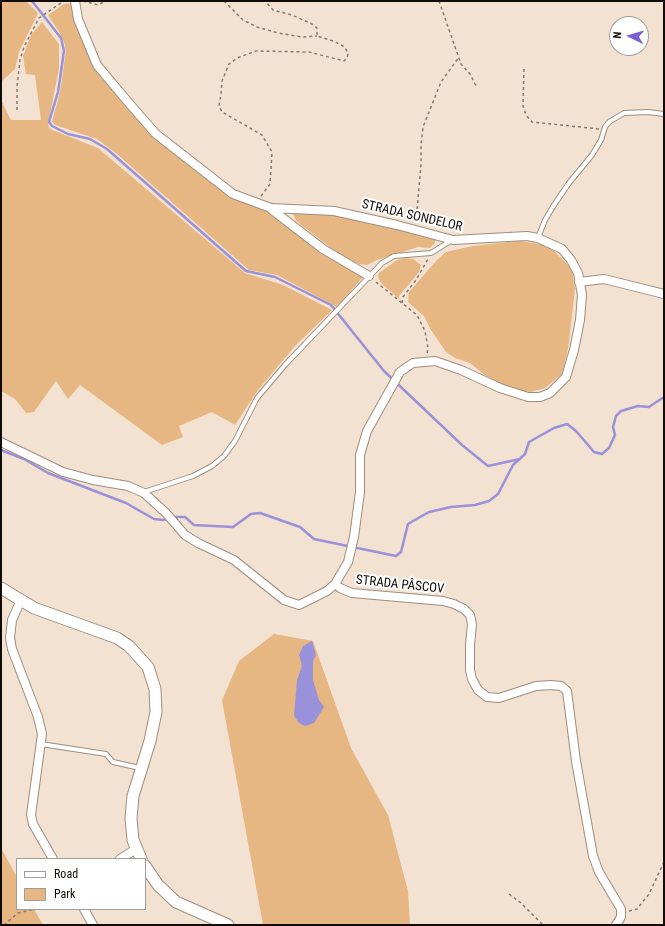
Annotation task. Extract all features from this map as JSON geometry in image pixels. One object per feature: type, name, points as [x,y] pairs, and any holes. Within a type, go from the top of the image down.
[{"type":"main road","points":[[1,588],[21,600],[54,616],[117,638],[130,646],[148,667],[155,689],[156,712],[150,741],[140,768],[133,796],[131,829],[138,854]]},
{"type":"main road","points":[[146,867],[158,885],[176,902],[228,925]]},
{"type":"street","name":"STRADA SONDELOR","points":[[75,1],[78,19],[97,65],[128,102],[162,138],[233,194],[271,208],[334,211],[453,240],[527,236],[538,238],[562,249],[571,260],[580,282],[582,295],[580,320],[574,350],[566,377],[550,393],[540,397],[528,397],[500,388],[435,360],[413,363],[400,372],[367,431],[360,455],[360,492],[354,537],[348,562],[335,584]]},
{"type":"street","points":[[271,208],[323,248],[369,276]]},
{"type":"street","points":[[580,282],[604,279],[664,294]]},
{"type":"street","points":[[1,442],[63,472],[93,480],[128,486],[144,493],[166,513],[185,535],[198,543],[234,560],[284,600],[299,605],[327,591],[335,584]]},
{"type":"street","name":"STRADA PÂSCOV","points":[[335,584],[352,593],[443,601],[464,609],[470,615],[472,624],[470,651],[470,670],[472,680],[478,690],[487,697],[499,698],[536,686],[562,686],[567,691],[576,761],[593,856],[599,872],[622,913]]},
{"type":"street","points":[[21,600],[12,620],[10,638],[12,649],[41,726],[41,744],[31,815],[33,824],[52,858]]},
{"type":"street","points":[[124,858],[138,854]]},
{"type":"street","points":[[85,910],[93,925]]},
{"type":"street","points":[[616,925],[622,913]]},
{"type":"lane","points":[[538,238],[545,220],[554,205],[569,183],[592,155],[610,122],[624,113],[648,112],[664,114]]},
{"type":"lane","points":[[144,493],[194,476],[212,466],[224,456],[235,441],[257,398],[285,364],[347,302],[382,263],[394,256],[431,253],[453,240]]},
{"type":"lane","points":[[41,744],[106,754],[114,762],[140,768]]},
{"type":"path","points":[[17,110],[16,87],[20,60],[24,47],[39,18],[64,1]]},
{"type":"path","points":[[82,1],[98,5],[105,1]]},
{"type":"path","points":[[224,1],[243,20],[257,27],[296,36],[317,36],[333,40],[345,47],[348,54],[348,58],[344,61],[335,60],[309,52],[291,50],[256,51],[237,58],[229,64],[222,81],[220,94],[220,106],[222,112],[262,135],[272,152],[270,184],[258,199],[249,201]]},
{"type":"path","points":[[265,1],[273,10],[292,15],[312,24],[317,28],[317,36]]},
{"type":"path","points":[[439,1],[459,57],[477,88]]},
{"type":"path","points":[[415,230],[423,127],[441,82],[459,57]]},
{"type":"path","points":[[524,69],[524,106],[526,115],[532,122],[586,126],[597,128],[604,132]]},
{"type":"path","points":[[402,303],[402,297],[426,265],[431,253]]},
{"type":"path","points":[[369,276],[417,315],[425,331],[428,348],[426,362]]},
{"type":"path","points":[[622,913],[637,909],[649,894],[664,862]]},
{"type":"path","points":[[509,894],[521,903],[543,925]]},
{"type":"path","points":[[4,925],[18,913],[31,910]]},
{"type":"green space","points":[[1,1],[26,1],[38,13],[19,52],[15,69],[1,82]]},
{"type":"green space","points":[[64,4],[74,4],[77,21],[92,64],[102,79],[152,132],[217,186],[277,216],[362,275],[362,278],[337,307],[277,275],[249,270],[117,154],[97,139],[55,125],[52,122],[60,92],[66,51],[64,42],[59,32],[48,15]]},
{"type":"green space","points":[[42,22],[59,44],[59,68],[48,125],[50,129],[98,148],[245,273],[283,285],[332,310],[295,346],[258,390],[235,425],[212,412],[179,426],[183,437],[162,445],[80,385],[68,399],[56,381],[34,412],[26,413],[15,399],[1,391],[1,100],[11,120],[41,120],[35,75],[26,74],[23,56],[31,35]]},
{"type":"green space","points":[[297,211],[332,213],[435,239],[435,243],[430,248],[418,247],[377,260],[367,265],[359,264],[339,254],[296,221],[293,214]]},
{"type":"green space","points":[[519,241],[540,244],[554,251],[572,269],[575,289],[568,349],[562,374],[545,388],[530,392],[511,389],[486,376],[470,363],[455,358],[446,352],[431,330],[424,316],[408,302],[409,292],[446,252],[473,246]]},
{"type":"green space","points":[[406,258],[413,259],[421,265],[419,272],[399,296],[399,299],[381,283],[378,277],[379,273],[397,260]]},
{"type":"green space","points":[[274,634],[313,641],[351,748],[388,815],[408,891],[410,925],[263,925],[222,700],[239,661]]},
{"type":"green space","points":[[1,848],[16,875],[16,910],[35,910],[43,925],[1,925]]},
{"type":"shaded area","points":[[312,641],[316,655],[313,661],[313,680],[319,700],[324,707],[314,723],[305,726],[299,723],[294,716],[297,680],[302,666],[299,655],[303,646]]},
{"type":"waterway","points":[[32,1],[61,38],[64,51],[58,92],[49,122],[52,126],[68,134],[90,139],[107,149],[246,271],[275,277],[331,305],[384,371],[462,445],[488,466],[520,459]]},
{"type":"waterway","points":[[1,450],[24,459],[48,473],[126,503],[154,519],[163,520],[175,517],[185,517],[194,525],[233,527],[251,514],[260,513],[300,527],[314,539],[396,556],[401,552],[408,524],[429,512],[451,507],[475,505],[489,501],[498,494],[513,465],[525,454],[529,442],[554,428],[567,424],[576,431],[594,452],[602,454],[609,448],[615,435],[613,427],[616,416],[621,411],[638,406],[649,407],[664,397]]}]
